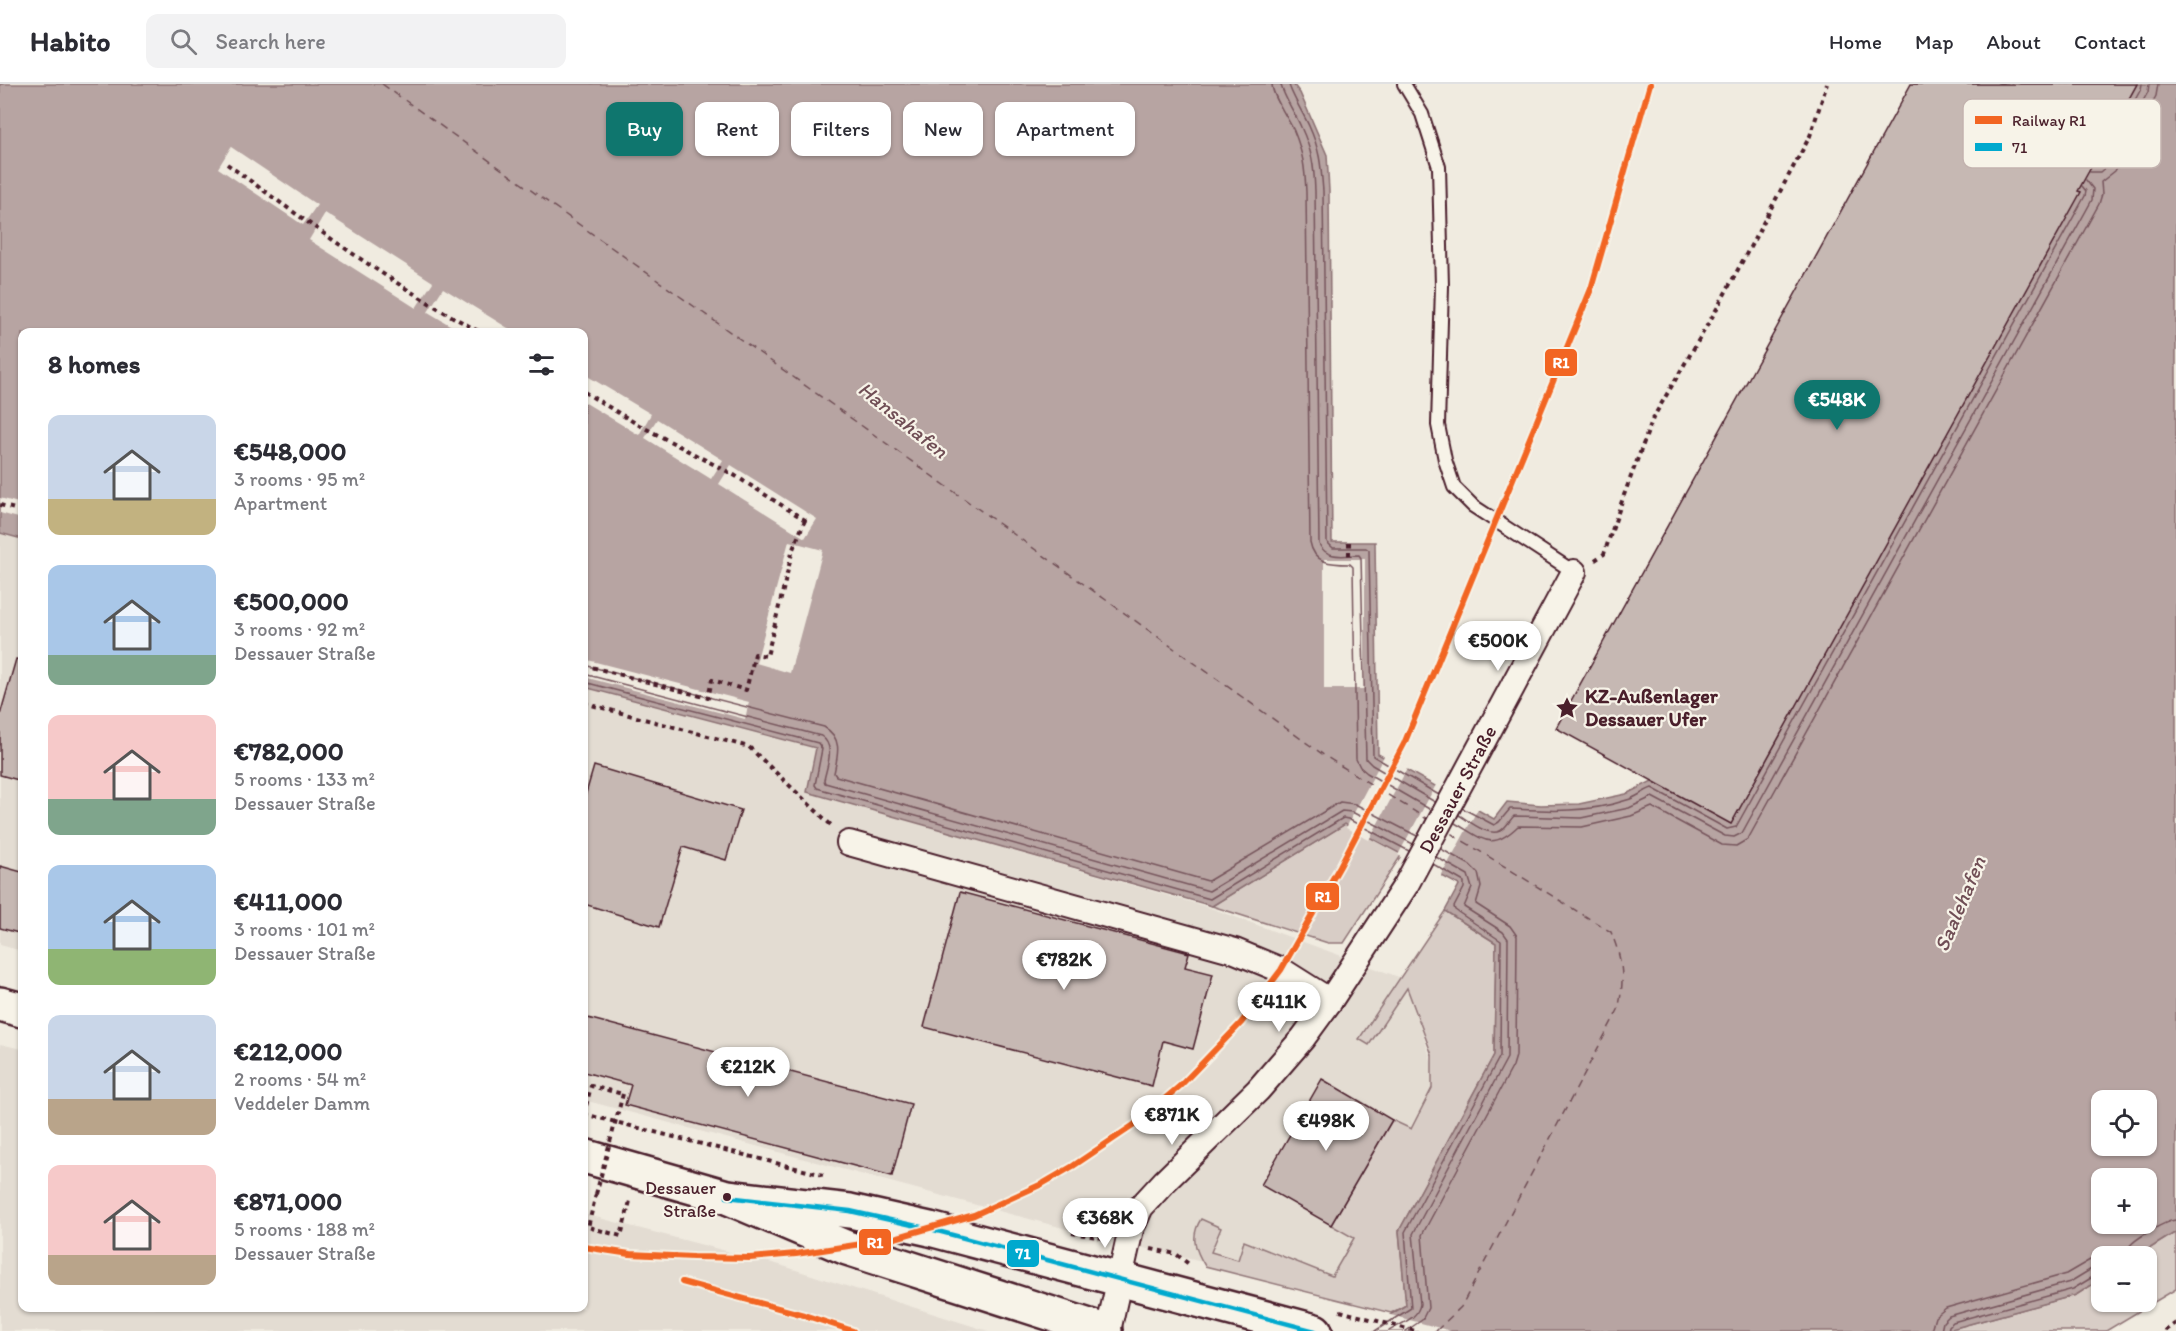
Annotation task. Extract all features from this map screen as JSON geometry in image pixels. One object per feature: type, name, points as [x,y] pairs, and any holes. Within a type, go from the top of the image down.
[{"type":"main road","points":[[0,1004],[18,1009]]},
{"type":"main road","points":[[588,1157],[727,1197],[847,1248],[1106,1331]]},
{"type":"main road","points":[[727,1197],[850,1211],[930,1229],[1315,1331]]},
{"type":"street","name":"Dessauer Straße","points":[[1106,1331],[1134,1218],[1145,1202],[1258,1090],[1303,1038],[1330,1001],[1406,885],[1574,572]]},
{"type":"street","points":[[849,843],[1235,951],[1281,970],[1330,1001]]},
{"type":"lane","points":[[1404,84],[1422,114],[1439,167],[1442,286],[1438,425],[1445,460],[1454,487],[1473,506],[1574,572]]},
{"type":"path","points":[[1574,572],[1604,554],[1653,418],[1715,312],[1810,136],[1827,84]]},
{"type":"path","points":[[227,164],[320,232],[439,310],[473,328]]},
{"type":"path","points":[[588,394],[637,424],[734,476],[805,520]]},
{"type":"path","points":[[0,505],[18,510]]},
{"type":"path","points":[[802,525],[805,520]]},
{"type":"path","points":[[588,666],[708,698],[712,680],[746,690],[755,654],[767,656],[793,549],[805,520]]},
{"type":"path","points":[[1349,542],[1349,560]]},
{"type":"path","points":[[588,704],[749,747],[849,843]]},
{"type":"path","points":[[588,1098],[591,1086],[623,1095],[588,1227],[621,1236]]},
{"type":"path","points":[[1375,1321],[1415,1331]]},
{"type":"path","points":[[2165,1331],[2176,1323]]},
{"type":"shaded area","points":[[0,533],[18,538],[18,950],[0,945]]},
{"type":"shaded area","points":[[588,688],[817,748],[807,792],[1208,907],[1407,980],[1438,1084],[1341,1295],[1089,1235],[588,1101]]},
{"type":"shaded area","points":[[1345,824],[1402,854],[1344,943],[1328,943],[1212,906]]},
{"type":"shaded area","points":[[1445,911],[1496,943],[1494,1055],[1399,1231],[1406,1305],[1391,1313],[1205,1266],[1195,1243],[1196,1231],[1201,1219],[1221,1228],[1211,1252],[1238,1260],[1244,1241],[1332,1276],[1354,1238],[1331,1225],[1392,1120],[1411,1129],[1432,1088],[1432,1055],[1407,988],[1369,1045],[1359,1039]]},
{"type":"shaded area","points":[[0,1044],[18,1048],[18,1312],[588,1312],[588,1215],[780,1265],[988,1331],[0,1331]]},
{"type":"shaded area","points":[[2176,1232],[2176,1289],[2157,1300],[2157,1246],[2154,1246]]},
{"type":"shaded area","points":[[2091,1285],[2091,1312],[2138,1312],[2106,1331],[1944,1331],[2076,1295]]},
{"type":"water","points":[[0,84],[1293,84],[1300,93],[1327,155],[1332,542],[1375,542],[1378,754],[1494,819],[1507,802],[1541,805],[1579,804],[1626,794],[1652,781],[1731,824],[2080,192],[2058,180],[2080,168],[2161,168],[2161,99],[2129,99],[2137,84],[2176,84],[2176,1232],[2154,1246],[2091,1246],[2091,1285],[2076,1295],[1944,1331],[1364,1331],[1406,1305],[1399,1231],[1494,1055],[1496,943],[1445,911],[1459,885],[1345,824],[1212,906],[807,792],[816,748],[588,688],[588,328],[18,328],[18,538],[0,533]]},
{"type":"pier","points":[[231,147],[317,205],[303,225],[218,168]]},
{"type":"pier","points":[[325,213],[433,282],[416,308],[309,240]]},
{"type":"pier","points":[[443,288],[508,328],[455,328],[428,312]]},
{"type":"pier","points":[[588,376],[651,414],[639,435],[588,404]]},
{"type":"pier","points":[[657,419],[723,460],[711,479],[645,438]]},
{"type":"pier","points":[[731,465],[817,519],[805,538],[719,484]]},
{"type":"pier","points":[[0,498],[18,503],[18,518],[0,513]]},
{"type":"pier","points":[[789,541],[823,550],[790,673],[756,663]]},
{"type":"pier","points":[[1324,559],[1365,559],[1365,689],[1324,689]]},
{"type":"pier","points":[[588,660],[749,702],[745,719],[588,678]]},
{"type":"pier","points":[[1385,754],[1408,767],[1369,840],[1346,828]]},
{"type":"pier","points":[[1437,783],[1479,807],[1440,878],[1398,855]]},
{"type":"pier","points":[[1387,1314],[1451,1331],[1361,1331]]},
{"type":"building","points":[[1911,84],[2137,84],[2129,99],[1963,99],[1963,168],[2091,168],[2078,191],[2081,192],[1731,824],[1556,728]]},
{"type":"building","points":[[16,659],[18,659],[18,780],[0,775],[0,715]]},
{"type":"building","points":[[594,766],[741,810],[726,860],[683,847],[659,927],[588,905],[588,786]]},
{"type":"building","points":[[0,866],[18,871],[18,933],[0,928]]},
{"type":"building","points":[[960,892],[1189,953],[1185,967],[1213,974],[1193,1049],[1163,1041],[1152,1086],[924,1027]]},
{"type":"building","points":[[588,1018],[911,1104],[892,1176],[625,1105],[631,1085],[588,1073]]},
{"type":"building","points":[[1322,1079],[1392,1120],[1331,1225],[1261,1185]]},
{"type":"ferry route","points":[[382,84],[1325,756],[1427,819]]},
{"type":"ferry route","points":[[1436,1331],[1461,1307],[1618,1010],[1622,989],[1620,962],[1611,932],[1447,831]]},
{"type":"rail line","name":"R1","points":[[588,1248],[630,1254],[750,1258],[796,1254],[888,1240],[974,1215],[1042,1184],[1134,1125],[1181,1085],[1241,1023],[1281,970],[1340,866],[1404,744],[1591,289],[1650,84]]},
{"type":"rail line","name":"R1","points":[[682,1282],[804,1315],[853,1331]]},
{"type":"transit line","name":"71","points":[[727,1197],[850,1211],[930,1229],[1315,1331]]},
{"type":"place","name":"KZ-Außenlager Dessauer Ufer","points":[[1567,708]]},
{"type":"place","name":"Dessauer Straße","points":[[727,1197]]},
{"type":"water label","name":"Hansahafen","points":[[903,420]]},
{"type":"water label","name":"Saalehafen","points":[[1960,904]]}]
